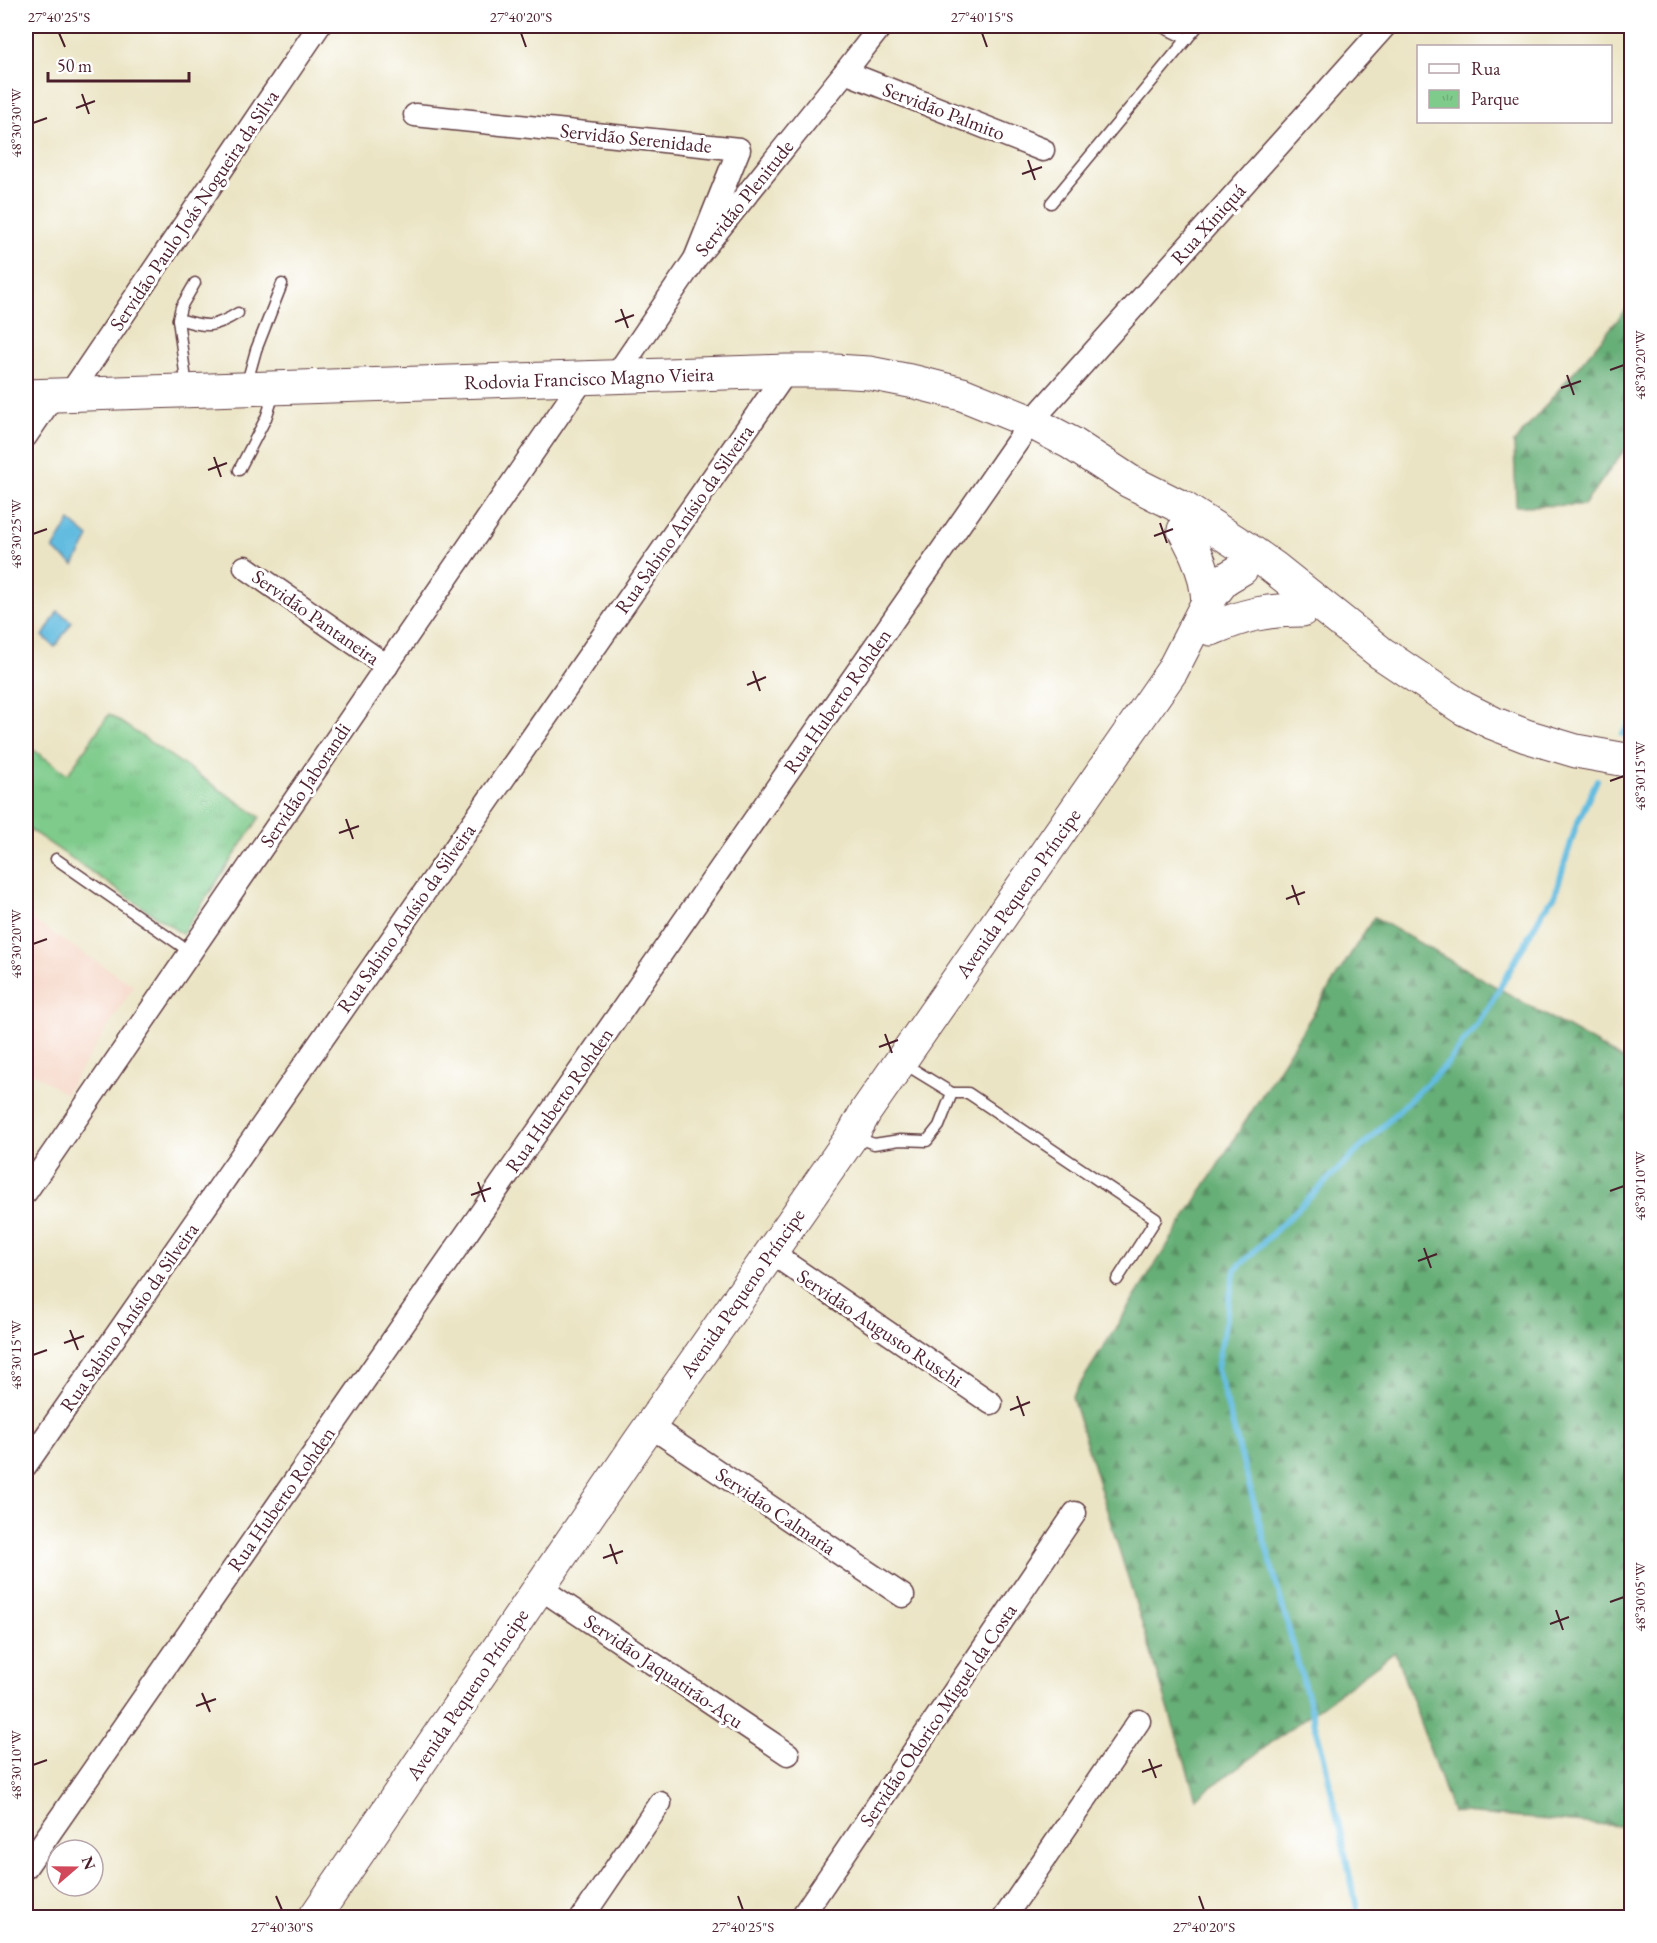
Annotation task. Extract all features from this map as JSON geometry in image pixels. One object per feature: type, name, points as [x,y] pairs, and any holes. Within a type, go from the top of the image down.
[{"type":"main road","name":"Rodovia Francisco Magno Vieira","points":[[49,395],[788,371],[869,373],[915,381],[962,394],[1031,422],[1071,443],[1129,481],[1183,508],[1302,610],[1381,653]]},
{"type":"main road","name":"Rodovia Francisco Magno Vieira","points":[[1129,481],[1184,530],[1247,561],[1273,567],[1381,653],[1463,708],[1493,723],[1576,751],[1632,761]]},
{"type":"main road","points":[[1184,530],[1196,551],[1202,568],[1209,615],[1239,618],[1276,610],[1302,610]]},
{"type":"main road","name":"Avenida Pequeno Príncipe","points":[[314,1917],[1209,615],[1238,587],[1247,561]]},
{"type":"street","name":"Servidão Paulo Joás Nogueira da Silva","points":[[26,436],[49,395],[320,26]]},
{"type":"street","name":"Servidão Plenitude","points":[[600,377],[881,26]]},
{"type":"street","name":"Rua Xiniquá","points":[[1031,422],[1385,26]]},
{"type":"street","name":"Servidão Palmito","points":[[845,72],[1044,150]]},
{"type":"street","name":"Servidão Serenidade","points":[[415,115],[739,148],[695,259]]},
{"type":"street","name":"Rua Sabino Anísio da Silveira","points":[[26,1465],[788,371]]},
{"type":"street","name":"Servidão Jaborandi","points":[[26,1192],[387,666],[600,377]]},
{"type":"street","name":"Rua Huberto Rohden","points":[[26,1867],[1031,422]]},
{"type":"street","name":"Servidão Pantaneira","points":[[245,567],[387,666]]},
{"type":"street","name":"Servidão Augusto Ruschi","points":[[770,1252],[991,1403]]},
{"type":"street","name":"Servidão Calmaria","points":[[650,1426],[903,1596]]},
{"type":"street","name":"Servidão Odorico Miguel da Costa","points":[[801,1917],[1075,1513]]},
{"type":"street","name":"Servidão Jaquatirão-Açu","points":[[540,1588],[788,1754]]},
{"type":"street","points":[[1004,1917],[1138,1720]]},
{"type":"street","points":[[582,1917],[660,1803]]},
{"type":"lane","points":[[1160,26],[1187,39]]},
{"type":"lane","points":[[1051,203],[1198,26]]},
{"type":"lane","points":[[188,391],[178,319],[181,307],[195,283]]},
{"type":"lane","points":[[239,470],[266,418],[256,350],[282,284]]},
{"type":"lane","points":[[178,319],[209,326],[220,324],[238,313]]},
{"type":"lane","points":[[56,860],[190,952]]},
{"type":"lane","points":[[901,1061],[952,1093],[968,1093],[1156,1219],[1118,1280]]},
{"type":"lane","points":[[852,1136],[874,1144],[900,1140],[927,1141],[939,1126],[952,1093]]},
{"type":"shaded area","points":[[26,916],[134,986],[65,1094],[26,1068]]},
{"type":"green space","points":[[1631,304],[1631,441],[1584,505],[1516,506],[1514,443]]},
{"type":"green space","points":[[109,714],[260,817],[182,934],[26,827],[26,745],[68,774]]},
{"type":"green space","points":[[1374,917],[1631,1064],[1631,1827],[1452,1812],[1395,1652],[1196,1798],[1072,1397]]},
{"type":"water","points":[[70,521],[89,537],[74,565],[53,549]]},
{"type":"water","points":[[58,611],[72,622],[55,647],[43,636]]},
{"type":"waterway","points":[[1623,734],[1632,721]]},
{"type":"waterway","points":[[1359,1918],[1324,1757],[1217,1368],[1235,1270],[1448,1063],[1488,1009],[1543,911],[1555,895],[1576,826],[1597,780]]}]
